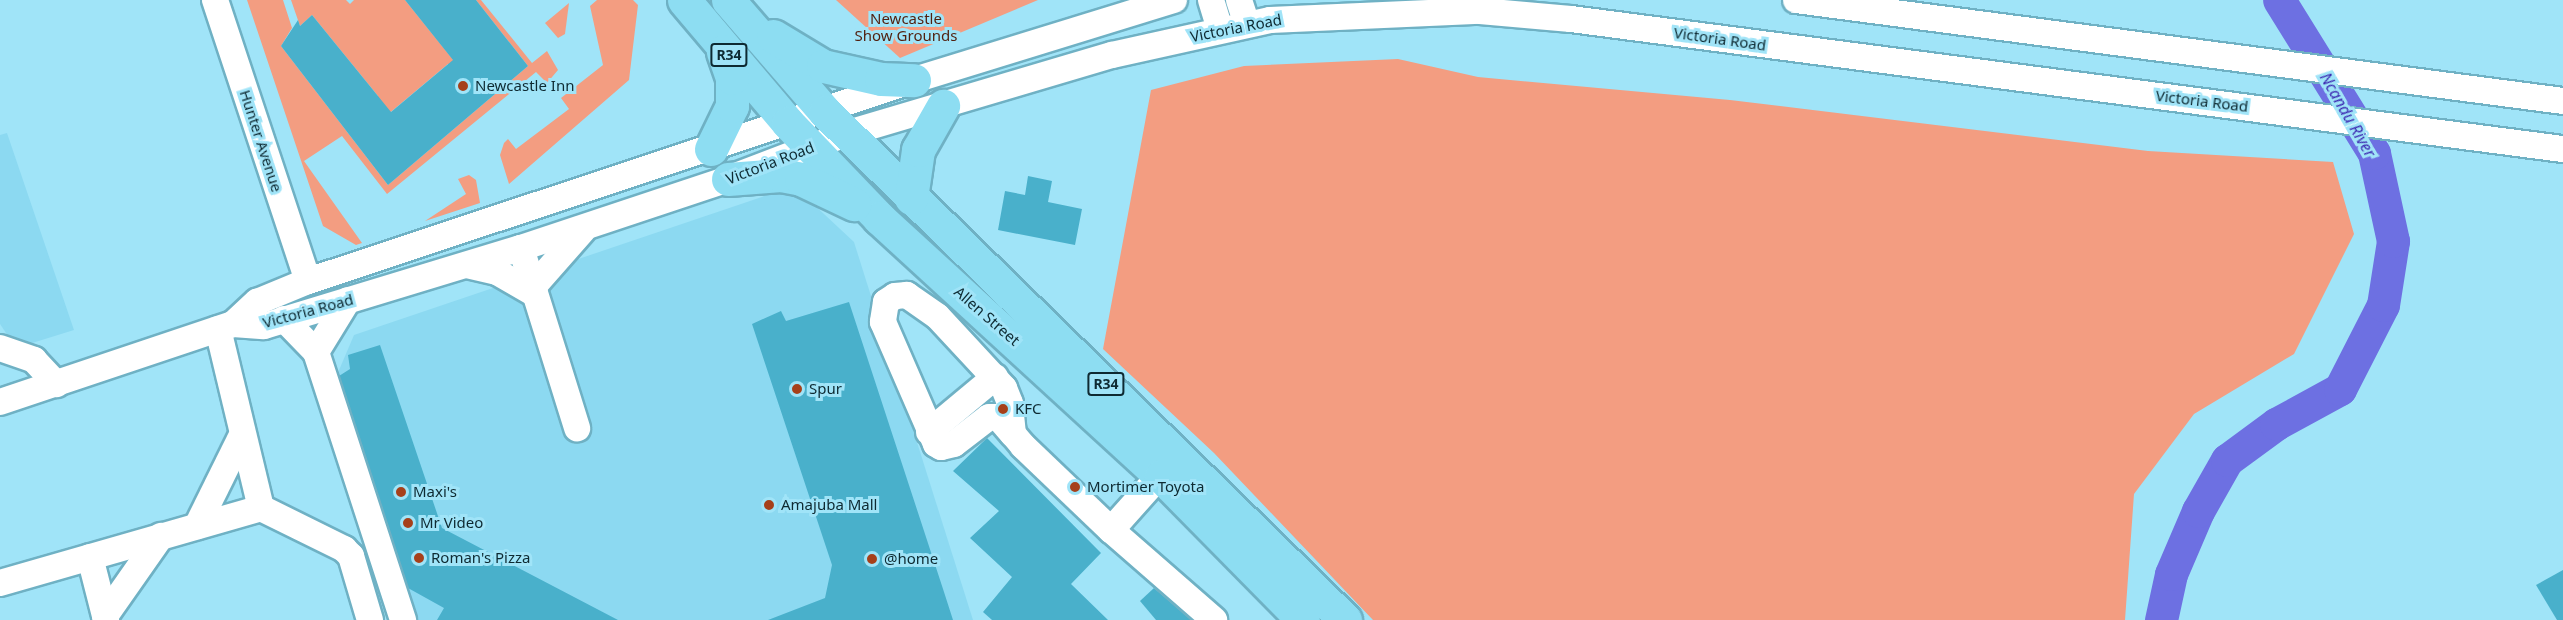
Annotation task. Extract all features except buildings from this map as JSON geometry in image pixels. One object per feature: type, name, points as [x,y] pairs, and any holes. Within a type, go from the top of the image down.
[{"type":"main road","name":"Allen Street","points":[[684,0],[788,123],[879,218],[1170,464]]},
{"type":"main road","name":"Allen Street","points":[[731,3],[836,122],[1170,464],[1310,612],[1345,620]]},
{"type":"main road","points":[[731,3],[792,50],[823,66],[870,77],[914,80]]},
{"type":"main road","points":[[711,148],[732,106],[732,78],[720,44]]},
{"type":"main road","points":[[911,198],[918,150],[943,106]]},
{"type":"main road","points":[[728,179],[781,175],[801,179],[879,218]]},
{"type":"street","name":"Hunter Avenue","points":[[215,0],[308,281]]},
{"type":"street","points":[[836,122],[914,80],[1174,0]]},
{"type":"street","points":[[1211,0],[1220,30]]},
{"type":"street","points":[[1239,0],[1247,24]]},
{"type":"street","points":[[1796,0],[2563,101]]},
{"type":"street","name":"Victoria Road","points":[[226,326],[257,302],[308,281],[788,123],[836,122],[943,106],[1112,55],[1247,24],[1358,14],[1492,12],[1571,19],[1979,75],[2256,107],[2563,149]]},
{"type":"street","name":"Victoria Road","points":[[0,402],[226,326],[264,326],[588,226],[728,179],[811,148],[836,122]]},
{"type":"street","points":[[534,290],[563,249],[588,226]]},
{"type":"street","points":[[521,248],[577,428]]},
{"type":"street","points":[[466,265],[497,272],[534,290]]},
{"type":"street","points":[[315,352],[342,302],[308,281],[291,316],[315,352],[404,620]]},
{"type":"street","points":[[1013,434],[1010,403],[995,377],[937,316],[908,296],[895,296],[886,302],[883,322],[936,444],[947,447],[993,416],[1111,530],[1214,620]]},
{"type":"street","points":[[226,326],[242,435],[261,508]]},
{"type":"street","points":[[0,348],[34,360],[56,384]]},
{"type":"street","points":[[929,432],[995,377]]},
{"type":"street","points":[[197,526],[242,435]]},
{"type":"street","points":[[1111,530],[1170,464]]},
{"type":"street","points":[[0,583],[261,508],[344,549],[351,556],[370,620]]},
{"type":"street","points":[[106,618],[160,536]]},
{"type":"street","points":[[90,557],[106,618]]},
{"type":"shaded area","points":[[7,133],[74,330],[16,348],[0,324],[0,135]]},
{"type":"shaded area","name":"Amajuba Mall","points":[[794,186],[854,242],[973,620],[409,620],[331,389],[354,335]]},
{"type":"green space","points":[[247,0],[283,0],[292,28],[281,46],[388,185],[528,66],[476,0],[481,0],[532,63],[547,51],[558,70],[547,83],[536,72],[387,194],[342,136],[304,161],[362,243],[356,245],[323,226]]},
{"type":"green space","points":[[291,0],[346,0],[350,4],[354,0],[405,0],[463,72],[448,64],[374,126],[378,96],[312,15],[300,26]]},
{"type":"green space","points":[[597,0],[633,0],[638,5],[629,80],[509,184],[500,155],[504,143],[508,139],[516,149],[569,109],[561,98],[603,65],[590,6]]},
{"type":"green space","name":"Newcastle Show Grounds","points":[[836,0],[1038,0],[900,58]]},
{"type":"green space","points":[[569,3],[565,34],[558,38],[545,23]]},
{"type":"green space","points":[[1398,59],[1478,77],[1730,100],[2148,151],[2333,162],[2354,234],[2294,354],[2194,414],[2134,494],[2125,620],[1373,620],[1214,453],[1103,349],[1151,90],[1244,66]]},
{"type":"green space","points":[[469,175],[476,180],[480,203],[425,221],[466,194],[458,179]]},
{"type":"waterway","name":"Ncandu River","points":[[2161,620],[2171,574],[2198,511],[2227,460],[2276,424],[2340,389],[2383,305],[2393,241],[2374,153],[2279,0]]},
{"type":"place","name":"Newcastle Inn","points":[[463,86]]},
{"type":"place","name":"Spur","points":[[797,389]]},
{"type":"place","name":"KFC","points":[[1003,409]]},
{"type":"place","name":"Mortimer Toyota","points":[[1075,487]]},
{"type":"place","name":"Maxi's","points":[[401,492]]},
{"type":"place","name":"Amajuba Mall","points":[[769,505]]},
{"type":"place","name":"Mr Video","points":[[408,523]]},
{"type":"place","name":"Roman's Pizza","points":[[419,558]]},
{"type":"place","name":"@home","points":[[872,559]]}]
